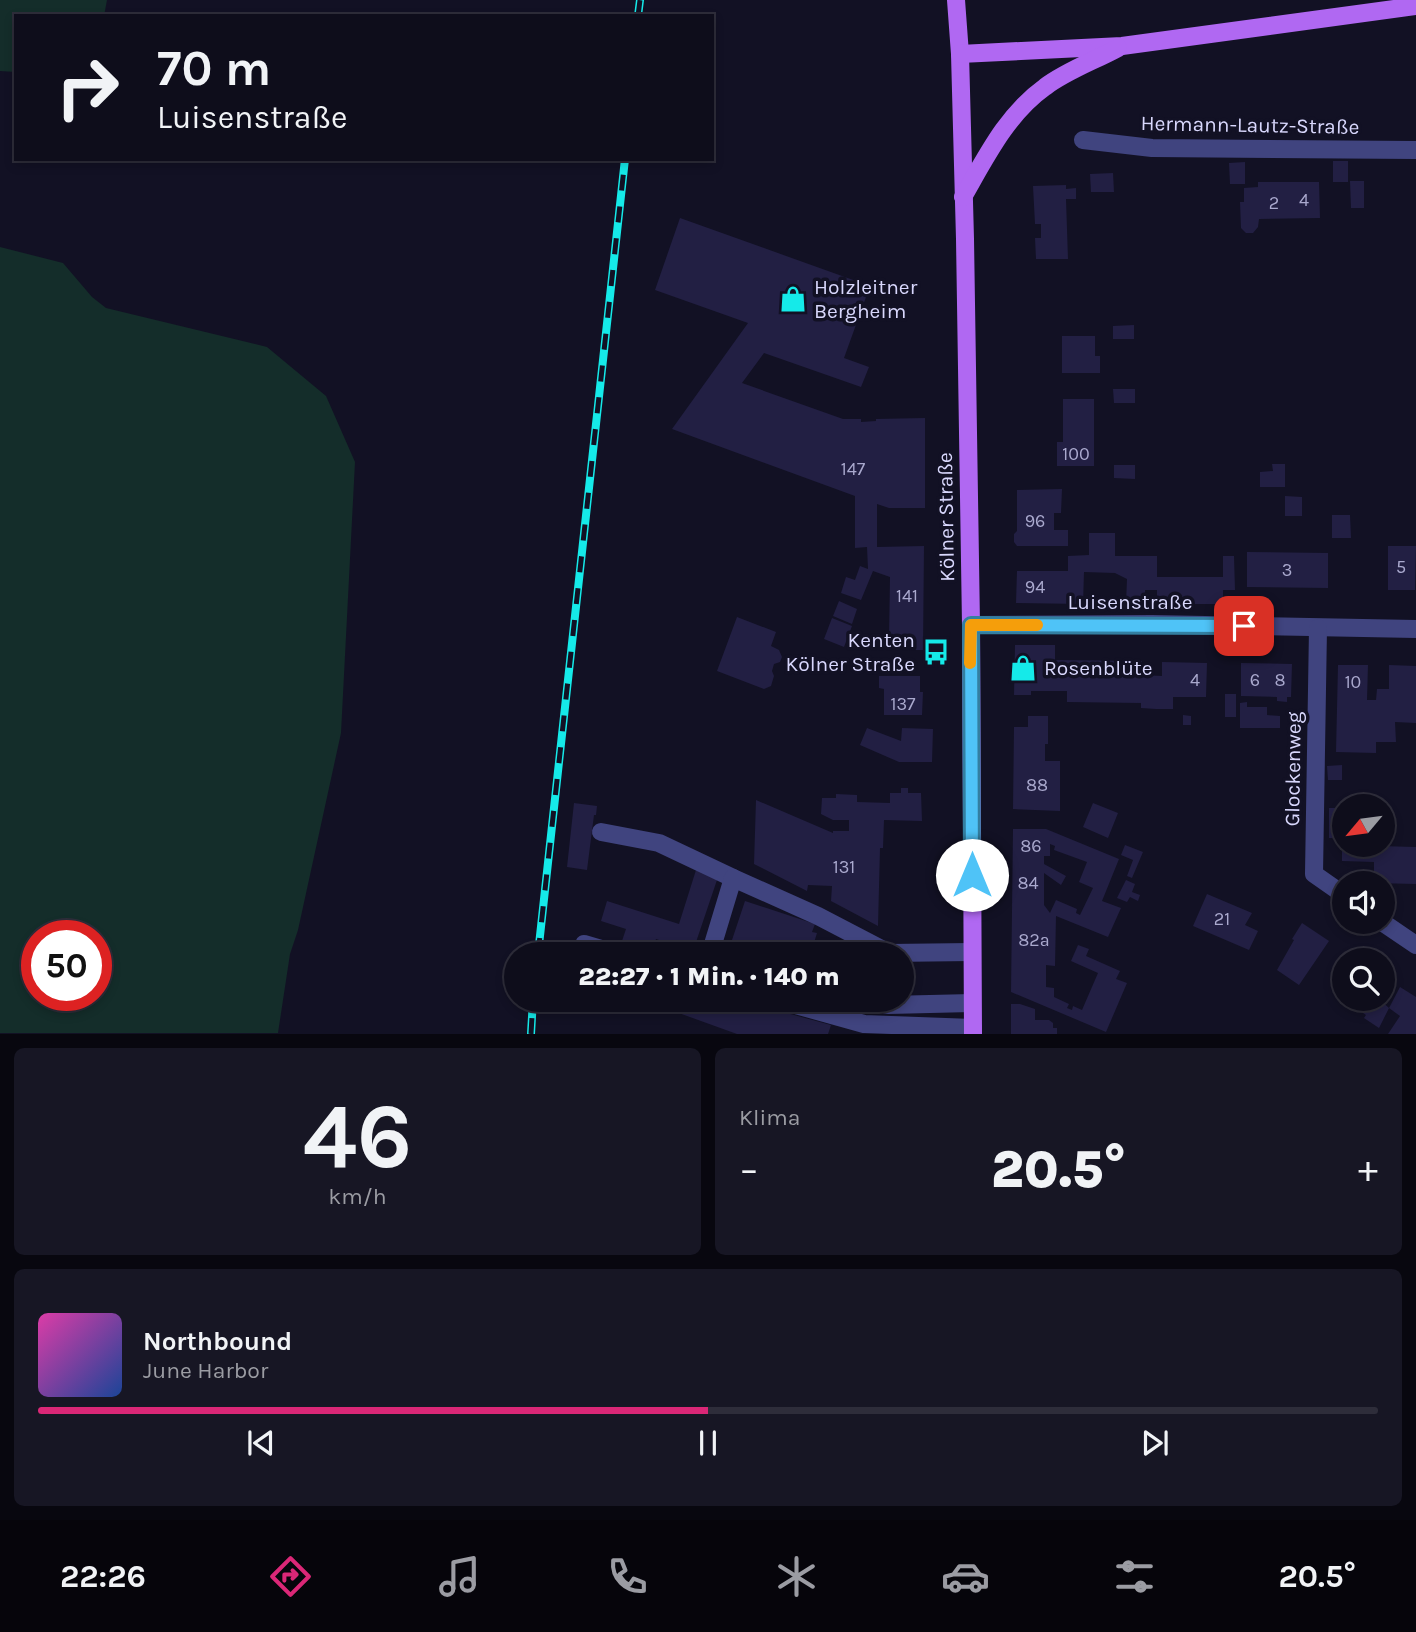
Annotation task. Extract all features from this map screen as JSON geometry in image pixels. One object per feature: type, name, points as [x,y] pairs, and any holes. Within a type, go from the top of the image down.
[{"type":"main road","name":"Kölner Straße","points":[[956,0],[960,54],[971,625],[973,1031]]},
{"type":"main road","points":[[960,54],[1122,46],[1373,6],[1416,5]]},
{"type":"main road","points":[[963,197],[1000,133],[1013,116],[1045,87],[1122,46]]},
{"type":"street","name":"Hermann-Lautz-Straße","points":[[1083,140],[1152,148],[1416,150]]},
{"type":"street","name":"Luisenstraße","points":[[971,625],[1416,629]]},
{"type":"street","name":"Glockenweg","points":[[1318,628],[1314,874],[1332,887]]},
{"type":"street","points":[[601,832],[659,843],[818,916],[889,953],[972,952]]},
{"type":"street","points":[[714,942],[733,878]]},
{"type":"street","points":[[1395,931],[1416,945]]},
{"type":"street","points":[[914,1004],[972,1003]]},
{"type":"street","points":[[821,1012],[864,1024],[973,1031]]},
{"type":"green space","points":[[0,0],[107,0],[104,14],[14,14],[14,72],[0,71]]},
{"type":"green space","points":[[0,247],[63,263],[92,297],[106,308],[267,347],[326,396],[355,462],[341,733],[298,930],[290,954],[278,1033],[0,1033]]},
{"type":"building","points":[[1333,161],[1348,161],[1348,182],[1333,182]]},
{"type":"building","points":[[1245,162],[1245,184],[1230,184],[1229,163]]},
{"type":"building","points":[[1113,173],[1114,192],[1091,192],[1090,174]]},
{"type":"building","points":[[1350,181],[1364,181],[1364,208],[1351,208]]},
{"type":"building","points":[[1258,182],[1319,182],[1320,218],[1259,219],[1258,227],[1253,233],[1246,233],[1241,228],[1240,202],[1244,202],[1244,188],[1258,187]]},
{"type":"building","points":[[1066,185],[1066,189],[1076,188],[1076,199],[1066,199],[1068,259],[1036,259],[1035,238],[1041,238],[1041,224],[1035,224],[1033,186]]},
{"type":"building","points":[[680,218],[870,286],[844,358],[869,367],[861,387],[764,353],[742,383],[843,419],[861,419],[861,422],[925,418],[925,508],[889,508],[877,504],[877,547],[924,546],[923,650],[910,650],[910,640],[889,638],[890,577],[873,571],[861,600],[841,593],[846,577],[855,580],[860,566],[868,569],[867,547],[855,548],[855,496],[672,429],[748,323],[655,290]]},
{"type":"building","points":[[1134,325],[1134,339],[1113,339],[1113,326]]},
{"type":"building","points":[[1062,336],[1095,336],[1095,356],[1100,356],[1100,373],[1062,373]]},
{"type":"building","points":[[1113,389],[1135,389],[1135,403],[1114,403]]},
{"type":"building","points":[[1063,399],[1094,399],[1094,466],[1057,466],[1057,442],[1063,442]]},
{"type":"building","points":[[1272,464],[1285,464],[1285,487],[1260,487],[1260,472],[1273,471]]},
{"type":"building","points":[[1114,465],[1135,465],[1135,479],[1114,478]]},
{"type":"building","points":[[1062,489],[1061,513],[1054,513],[1054,530],[1068,530],[1068,546],[1017,546],[1014,534],[1017,531],[1017,490]]},
{"type":"building","points":[[1285,496],[1302,497],[1302,516],[1285,516]]},
{"type":"building","points":[[1332,515],[1350,515],[1351,538],[1332,538]]},
{"type":"building","points":[[1089,533],[1115,533],[1115,556],[1157,556],[1157,577],[1223,577],[1223,556],[1234,556],[1235,590],[1223,590],[1223,604],[1157,604],[1157,590],[1145,590],[1145,605],[1126,604],[1127,579],[1115,573],[1084,572],[1083,604],[1016,603],[1017,571],[1068,571],[1068,556],[1089,555]]},
{"type":"building","points":[[1388,546],[1416,546],[1415,590],[1388,590]]},
{"type":"building","points":[[1247,552],[1328,553],[1328,588],[1247,587]]},
{"type":"building","points":[[839,601],[857,609],[852,624],[833,616]]},
{"type":"building","points":[[737,617],[776,632],[771,646],[779,650],[782,657],[780,662],[774,664],[771,686],[764,689],[717,671]]},
{"type":"building","points":[[832,618],[852,626],[844,647],[824,639]]},
{"type":"building","points":[[1015,645],[1055,645],[1055,660],[1142,661],[1141,675],[1162,676],[1162,662],[1207,663],[1206,697],[1173,697],[1173,709],[1156,709],[1141,708],[1141,703],[1067,702],[1067,691],[1031,691],[1031,695],[1014,695]]},
{"type":"building","points":[[1241,663],[1292,664],[1291,697],[1287,697],[1287,702],[1277,701],[1277,697],[1241,696]]},
{"type":"building","points":[[1338,665],[1368,665],[1367,700],[1376,700],[1377,689],[1389,689],[1389,665],[1416,666],[1416,723],[1395,722],[1396,742],[1376,742],[1376,753],[1336,752]]},
{"type":"building","points":[[879,676],[920,676],[920,692],[923,692],[922,715],[884,715],[884,689],[879,688]]},
{"type":"building","points":[[1225,694],[1236,694],[1236,717],[1225,717]]},
{"type":"building","points":[[1247,702],[1247,707],[1267,707],[1267,715],[1280,716],[1280,728],[1240,728],[1240,703]]},
{"type":"building","points":[[1183,715],[1191,716],[1191,725],[1183,725]]},
{"type":"building","points":[[1028,716],[1048,716],[1045,761],[1060,761],[1060,811],[1013,809],[1014,727],[1028,727]]},
{"type":"building","points":[[867,728],[901,741],[902,728],[933,729],[932,762],[899,762],[860,745]]},
{"type":"building","points":[[1342,765],[1342,780],[1328,780],[1327,766]]},
{"type":"building","points":[[901,788],[908,788],[908,793],[921,793],[922,821],[884,820],[883,848],[880,848],[878,926],[831,901],[832,886],[808,885],[807,891],[754,864],[756,800],[833,833],[849,831],[849,820],[833,820],[821,814],[822,798],[836,798],[836,794],[857,795],[857,802],[890,803],[890,793],[901,793]]},
{"type":"building","points":[[574,803],[597,806],[587,870],[567,867]]},
{"type":"building","points":[[1093,803],[1118,813],[1108,838],[1083,827]]},
{"type":"building","points":[[1329,808],[1332,808],[1332,838],[1329,838]]},
{"type":"building","points":[[1013,829],[1046,829],[1119,859],[1102,901],[1121,908],[1108,937],[1056,916],[1055,966],[1046,965],[1046,987],[1054,988],[1054,997],[1069,1004],[1067,1008],[1072,1010],[1073,1006],[1082,1010],[1098,973],[1071,961],[1078,945],[1089,949],[1086,956],[1120,971],[1116,979],[1127,983],[1106,1032],[1011,992]],"holes":[[[1050,844],[1055,846],[1054,850],[1087,862],[1079,882],[1093,888],[1080,915],[1076,913],[1077,909],[1056,900],[1050,913],[1044,905],[1044,873],[1061,885],[1066,876],[1044,864],[1044,856],[1050,856]]]},
{"type":"building","points":[[1125,845],[1143,852],[1132,878],[1127,876],[1133,860],[1121,855]]},
{"type":"building","points":[[1395,846],[1416,847],[1416,884],[1395,884],[1395,871],[1374,871],[1374,862],[1342,861],[1342,858],[1395,858]]},
{"type":"building","points":[[696,870],[718,877],[696,942],[665,942],[656,939],[655,942],[625,942],[622,941],[626,929],[601,921],[607,901],[679,924]]},
{"type":"building","points":[[1126,880],[1135,884],[1132,892],[1140,895],[1138,901],[1130,897],[1127,902],[1117,898]]},
{"type":"building","points":[[1207,894],[1252,913],[1245,925],[1258,931],[1249,950],[1193,926]]},
{"type":"building","points":[[745,901],[815,924],[812,932],[817,933],[814,942],[731,942]]},
{"type":"building","points":[[1302,923],[1329,941],[1299,985],[1277,970]]},
{"type":"building","points":[[1400,987],[1416,997],[1416,1034],[1388,1034],[1400,1016],[1393,1011],[1395,997]]},
{"type":"building","points":[[1011,1004],[1035,1009],[1035,1020],[1049,1020],[1053,1023],[1053,1028],[1057,1028],[1057,1034],[1011,1034]]},
{"type":"building","points":[[1360,1011],[1388,1011],[1379,1028],[1364,1018],[1366,1015]]},
{"type":"building","points":[[676,1012],[783,1012],[831,1025],[828,1034],[737,1034]]},
{"type":"railway","points":[[638,14],[640,0]]},
{"type":"railway","points":[[539,942],[625,161]]},
{"type":"railway","points":[[531,1034],[532,1012]]},
{"type":"slow traffic","points":[[970,663],[971,625],[1037,625]]},
{"type":"place","name":"Holzleitner Bergheim","points":[[793,299]]},
{"type":"place","name":"Kenten Kölner Straße","points":[[936,652]]},
{"type":"place","name":"Rosenblüte","points":[[1023,668]]},
{"type":"route","points":[[972,875],[971,625],[1244,626]]}]
